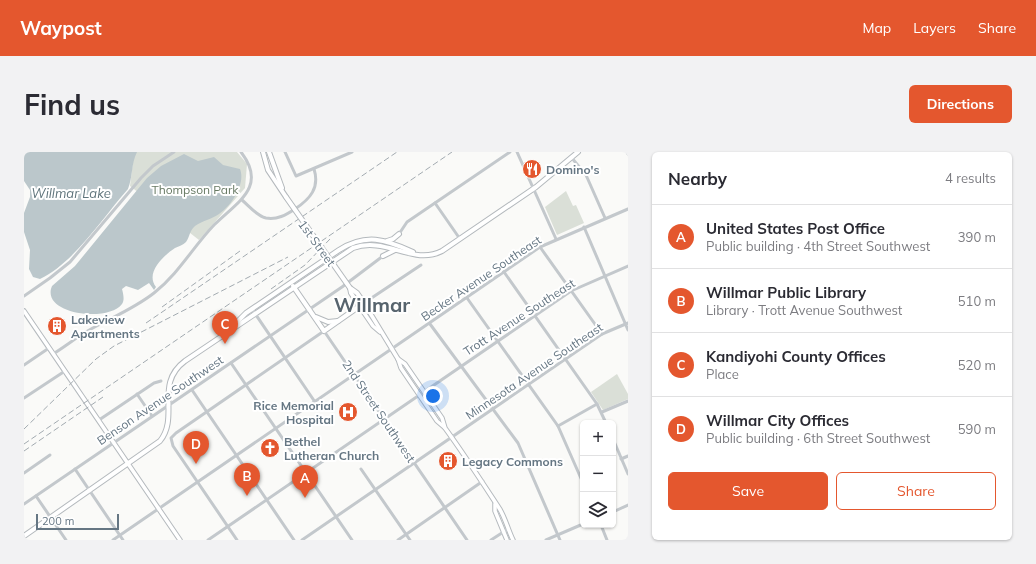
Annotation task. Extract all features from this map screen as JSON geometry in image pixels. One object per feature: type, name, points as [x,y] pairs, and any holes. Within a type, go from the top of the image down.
[{"type":"highway","points":[[262,152],[268,170],[286,198]]},
{"type":"highway","points":[[269,152],[272,165],[286,198]]},
{"type":"highway","points":[[24,536],[154,448],[163,438],[166,430],[169,382],[176,369],[225,334],[329,263],[356,247],[369,244],[381,245],[419,255],[431,255],[447,248],[533,188],[578,152]]},
{"type":"highway","name":"1st Street","points":[[286,198],[350,288],[357,293],[364,303]]},
{"type":"highway","points":[[385,241],[392,240],[398,234]]},
{"type":"highway","points":[[225,334],[252,309],[326,258],[356,241],[371,239],[385,241],[419,255]]},
{"type":"highway","points":[[381,245],[385,249],[383,256]]},
{"type":"highway","points":[[383,256],[391,251],[398,250]]},
{"type":"highway","name":"2nd Street Southwest","points":[[291,282],[324,331]]},
{"type":"highway","name":"1st Street","points":[[350,288],[351,294],[360,307]]},
{"type":"highway","points":[[324,331],[364,303]]},
{"type":"highway","points":[[310,311],[319,320],[325,322],[333,322],[342,319]]},
{"type":"main road","points":[[364,303],[376,320],[381,332],[402,368],[420,395],[483,481],[495,504],[500,509],[513,540]]},
{"type":"main road","points":[[360,307],[373,326],[381,332]]},
{"type":"main road","points":[[24,311],[180,540]]},
{"type":"main road","points":[[398,359],[405,364],[442,418],[445,428]]},
{"type":"main road","points":[[495,504],[495,511],[507,540]]},
{"type":"street","points":[[24,296],[64,267],[146,172],[174,152]]},
{"type":"street","points":[[53,354],[90,330],[134,307],[154,293],[179,270],[214,226],[242,200],[249,190],[252,178],[248,163],[241,152]]},
{"type":"street","points":[[285,152],[296,176],[352,152]]},
{"type":"street","points":[[398,234],[406,223],[510,152]]},
{"type":"street","points":[[517,152],[556,239]]},
{"type":"street","points":[[571,157],[586,174],[605,218]]},
{"type":"street","points":[[242,200],[264,218],[274,218],[286,215],[306,201],[312,194],[316,179],[314,169]]},
{"type":"street","points":[[435,203],[460,239]]},
{"type":"street","name":"Becker Avenue Southeast","points":[[113,540],[430,324],[540,247],[605,218],[628,210]]},
{"type":"street","points":[[584,227],[627,324],[628,330]]},
{"type":"street","points":[[540,247],[602,334]]},
{"type":"street","name":"Benson Avenue Southwest","points":[[24,504],[270,336],[310,311],[383,256]]},
{"type":"street","points":[[364,303],[421,265]]},
{"type":"street","name":"Trott Avenue Southeast","points":[[208,540],[571,291],[628,266]]},
{"type":"street","points":[[504,272],[597,404],[605,420]]},
{"type":"street","points":[[467,298],[558,426],[580,476]]},
{"type":"street","points":[[252,309],[315,402]]},
{"type":"street","points":[[430,324],[492,410],[518,443],[560,540]]},
{"type":"street","name":"Minnesota Avenue Southeast","points":[[302,540],[602,334],[627,324]]},
{"type":"street","points":[[237,540],[173,446],[171,438],[206,411],[324,331]]},
{"type":"street","name":"2nd Street Southwest","points":[[324,331],[466,540]]},
{"type":"street","points":[[24,365],[49,348]]},
{"type":"street","points":[[231,363],[352,540]]},
{"type":"street","points":[[25,396],[65,371]]},
{"type":"street","points":[[99,420],[154,383],[161,381]]},
{"type":"street","points":[[192,390],[294,540]]},
{"type":"street","points":[[137,394],[152,416]]},
{"type":"street","points":[[602,412],[628,401]]},
{"type":"street","points":[[558,426],[597,404]]},
{"type":"street","points":[[616,446],[628,474]]},
{"type":"street","points":[[24,473],[50,455]]},
{"type":"street","points":[[621,459],[628,456]]},
{"type":"street","points":[[75,469],[123,540]]},
{"type":"street","points":[[361,469],[410,540]]},
{"type":"street","points":[[398,540],[483,481]]},
{"type":"street","points":[[36,496],[66,540]]},
{"type":"street","points":[[616,511],[628,505]]},
{"type":"street","points":[[546,540],[580,525]]},
{"type":"street","points":[[602,528],[607,540]]},
{"type":"street","points":[[491,540],[508,529]]},
{"type":"green space","name":"Thompson Park","points":[[134,152],[237,152],[247,164],[245,188],[199,240],[130,186]]},
{"type":"green space","points":[[566,191],[573,206],[576,205],[584,223],[557,235],[545,207]]},
{"type":"green space","points":[[617,374],[628,394],[628,399],[603,410],[591,392]]},
{"type":"water","name":"Willmar Lake","points":[[24,152],[137,152],[128,189],[76,251],[53,272],[40,279],[33,277],[29,269],[30,250],[24,232],[24,213],[30,197],[30,190],[24,181]]},
{"type":"water","points":[[184,154],[198,161],[214,157],[223,165],[240,169],[241,181],[239,188],[228,206],[216,216],[195,226],[186,242],[170,251],[161,260],[154,271],[153,282],[156,287],[154,290],[149,283],[138,290],[126,286],[122,289],[124,299],[122,304],[114,310],[103,313],[77,313],[65,309],[56,303],[51,296],[52,286],[75,266],[147,178],[161,166]]},
{"type":"railway","points":[[146,323],[397,152]]},
{"type":"railway","points":[[24,444],[452,152]]},
{"type":"railway","points":[[271,289],[305,265],[330,239]]},
{"type":"railway","points":[[162,307],[240,251]]},
{"type":"railway","points":[[24,429],[96,359],[114,346],[288,257]]},
{"type":"railway","points":[[24,451],[103,397]]},
{"type":"place","name":"Domino's","points":[[532,169]]},
{"type":"place","name":"Lakeview Apartments","points":[[57,326]]},
{"type":"place","name":"Kandiyohi County Offices","points":[[225,344]]},
{"type":"place","name":"Rice Memorial Hospital","points":[[348,412]]},
{"type":"place","name":"Bethel Lutheran Church","points":[[270,448]]},
{"type":"place","name":"Legacy Commons","points":[[448,461]]},
{"type":"place","name":"Willmar City Offices","points":[[196,464]]},
{"type":"place","name":"Willmar Public Library","points":[[247,496]]},
{"type":"place","name":"United States Post Office","points":[[305,498]]},
{"type":"district","name":"Willmar","points":[[372,304]]}]
